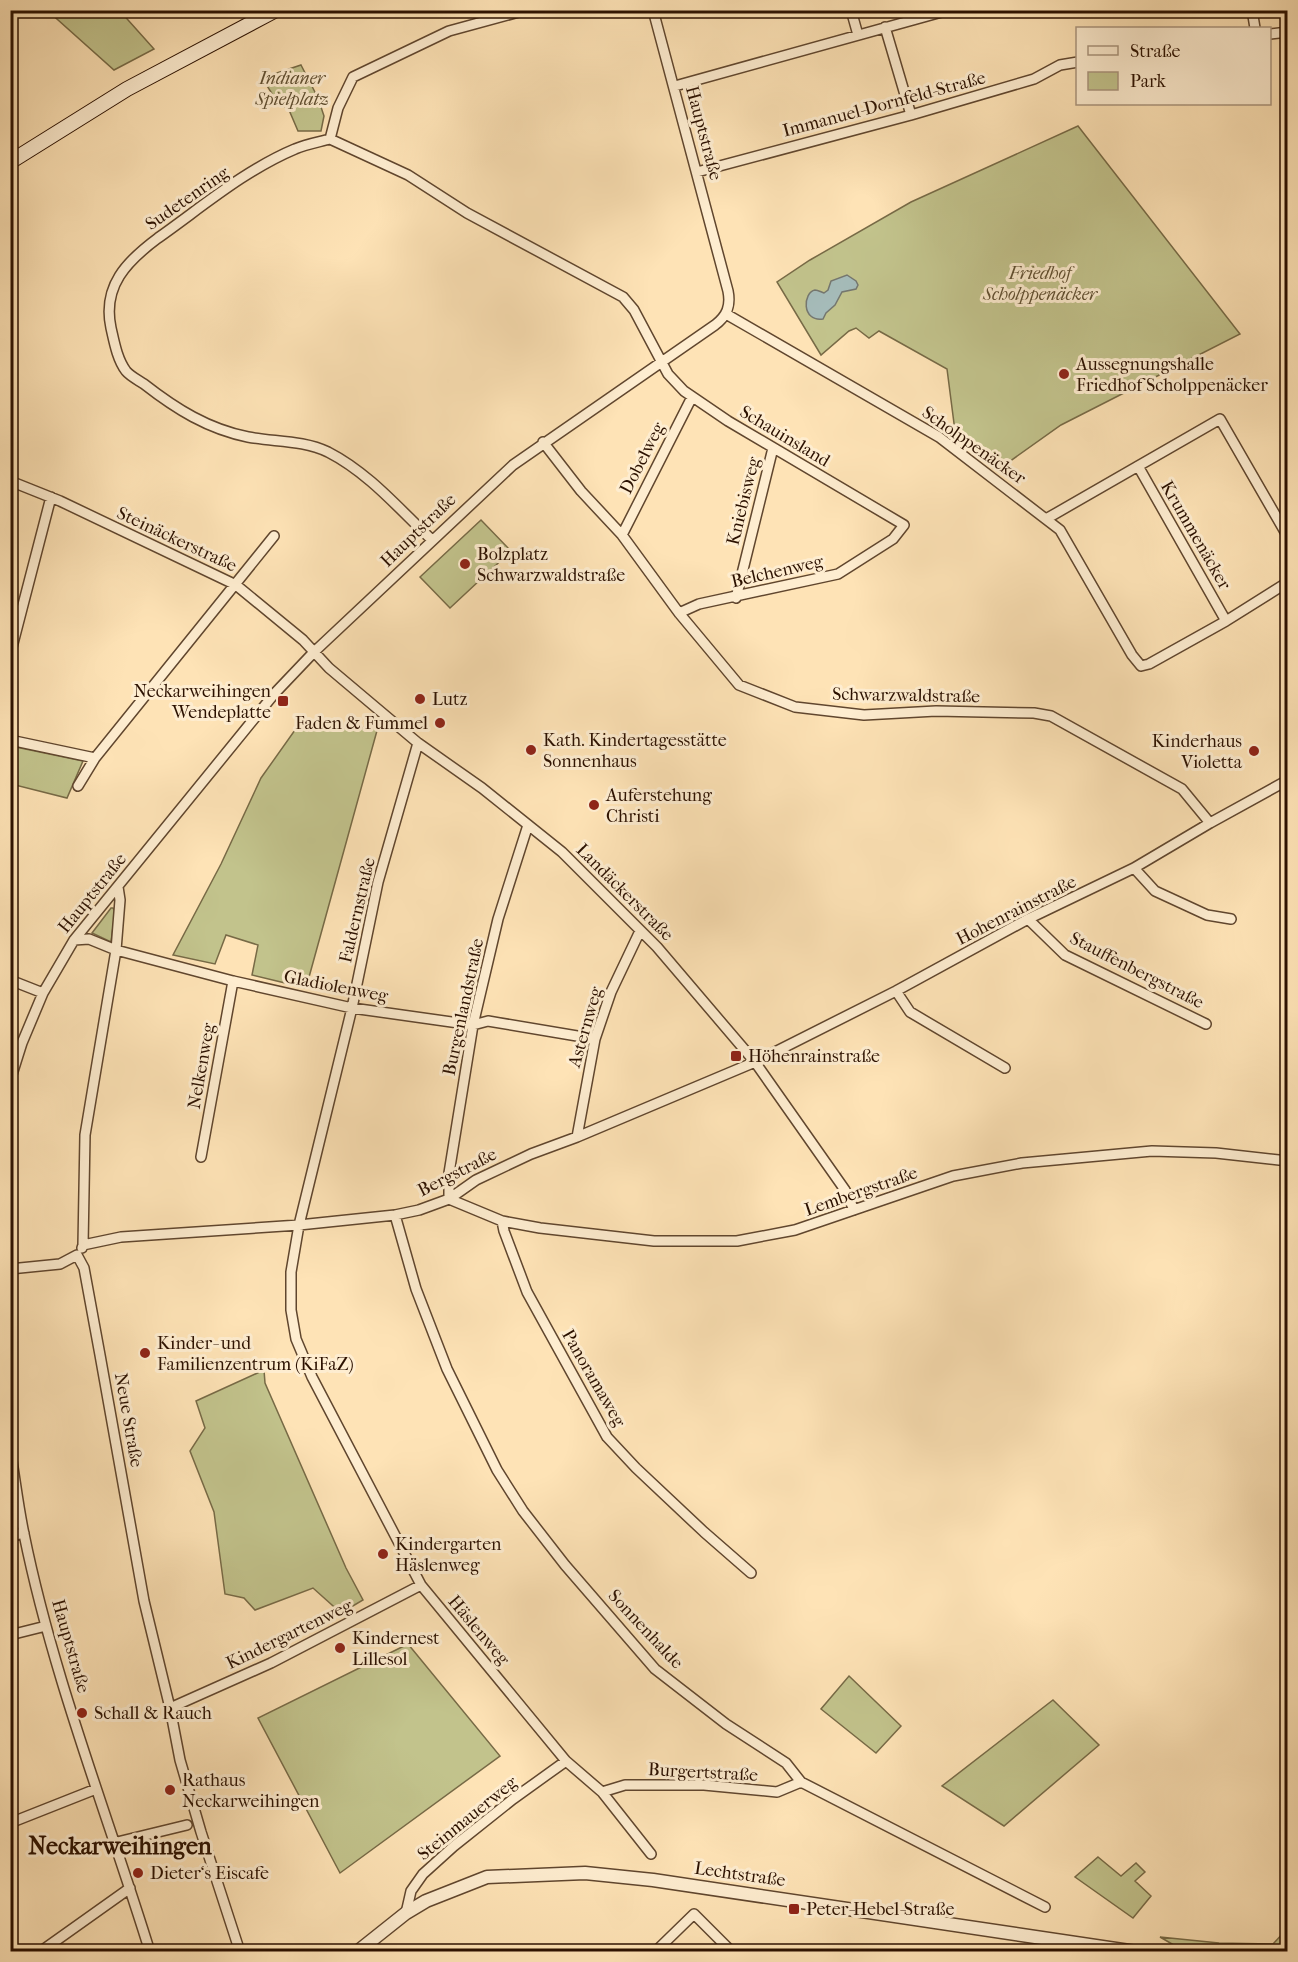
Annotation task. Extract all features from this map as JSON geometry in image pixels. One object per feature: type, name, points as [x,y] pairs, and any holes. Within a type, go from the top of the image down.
[{"type":"main road","points":[[10,162],[127,89],[276,10]]},
{"type":"street","points":[[526,10],[449,31],[353,77],[338,108],[330,139],[408,175],[467,213],[623,297],[634,309],[661,361]]},
{"type":"street","name":"Hauptstraße","points":[[10,1081],[22,1043],[43,993],[74,940],[275,693],[314,652],[496,480],[543,442],[715,325],[726,314],[730,300],[728,291],[653,10]]},
{"type":"street","points":[[851,10],[858,35]]},
{"type":"street","points":[[675,86],[949,10]]},
{"type":"street","points":[[1252,10],[1255,27]]},
{"type":"street","points":[[885,27],[911,115]]},
{"type":"street","points":[[1271,34],[1287,32]]},
{"type":"street","name":"Immanuel-Dornfeld-Straße","points":[[698,172],[911,115],[1034,79],[1060,64],[1076,62]]},
{"type":"street","name":"Sudetenring","points":[[330,139],[296,148],[257,168],[136,254],[119,275],[110,295],[109,320],[114,344],[126,371],[170,405],[214,428],[249,437],[300,443],[325,451],[360,471],[432,540]]},
{"type":"street","name":"Scholppenäcker","points":[[726,314],[939,437],[1060,530],[1132,655],[1141,666],[1149,664],[1226,621]]},
{"type":"street","name":"Schauinsland","points":[[661,361],[668,374],[692,397],[904,525]]},
{"type":"street","name":"Dobelweg","points":[[622,535],[692,397]]},
{"type":"street","points":[[1046,519],[1220,419],[1287,537]]},
{"type":"street","name":"Schwarzwaldstraße","points":[[543,442],[581,491],[622,535],[679,613],[739,685],[795,707],[864,715],[936,711],[1034,713],[1052,716],[1182,789],[1210,823]]},
{"type":"street","name":"Kniebisweg","points":[[736,598],[773,448]]},
{"type":"street","name":"Krummenäcker","points":[[1138,466],[1226,621]]},
{"type":"street","name":"Steinäckerstraße","points":[[10,481],[51,497],[236,585],[303,639],[314,652]]},
{"type":"street","points":[[10,655],[51,497]]},
{"type":"street","name":"Belchenweg","points":[[679,613],[699,604],[736,598],[838,574],[893,539],[904,525]]},
{"type":"street","points":[[78,786],[95,758],[274,536]]},
{"type":"street","points":[[1226,621],[1287,582]]},
{"type":"street","name":"Landäckerstraße","points":[[314,652],[329,668],[418,743],[482,788],[562,852],[657,946],[755,1062],[845,1190],[854,1210]]},
{"type":"street","points":[[10,740],[95,758]]},
{"type":"street","name":"Faldernstraße","points":[[298,1225],[352,1008],[378,882],[418,743]]},
{"type":"street","name":"Hohenrainstraße","points":[[755,1062],[896,991],[1028,920],[1134,868],[1287,780]]},
{"type":"street","name":"Burgenlandstraße","points":[[449,1198],[449,1173],[473,1025],[498,919],[528,825]]},
{"type":"street","points":[[1134,868],[1155,891],[1207,915],[1232,919]]},
{"type":"street","points":[[10,1269],[60,1264],[77,1255],[83,1245],[85,1135],[116,950],[120,900],[118,887]]},
{"type":"street","name":"Stauffenbergstraße","points":[[1028,920],[1065,955],[1206,1024]]},
{"type":"street","name":"Asternweg","points":[[577,1137],[595,1039],[611,992],[640,931]]},
{"type":"street","name":"Gladiolenweg","points":[[74,940],[89,939],[116,950],[232,981],[352,1008],[473,1025],[488,1021],[595,1039]]},
{"type":"street","points":[[10,980],[43,993]]},
{"type":"street","name":"Nelkenweg","points":[[201,1157],[232,981]]},
{"type":"street","points":[[896,991],[910,1012],[1005,1068]]},
{"type":"street","name":"Bergstraße","points":[[83,1245],[122,1237],[298,1225],[395,1215],[419,1210],[449,1198],[476,1180],[531,1154],[755,1062]]},
{"type":"street","name":"Lembergstraße","points":[[449,1198],[502,1221],[540,1228],[654,1241],[738,1241],[795,1230],[953,1176],[1022,1163],[1152,1151],[1216,1153],[1287,1161]]},
{"type":"street","name":"Sonnenhalde","points":[[395,1215],[416,1289],[447,1369],[497,1470],[523,1511],[565,1565],[655,1669],[726,1724],[786,1763],[801,1782],[1045,1907]]},
{"type":"street","name":"Panoramaweg","points":[[502,1221],[527,1292],[607,1437],[652,1484],[751,1573]]},
{"type":"street","name":"Häslenweg","points":[[298,1225],[291,1272],[291,1310],[296,1338],[312,1377],[421,1585],[566,1761],[602,1792],[651,1854]]},
{"type":"street","name":"Neue Straße","points":[[77,1255],[84,1268],[144,1601],[180,1760],[194,1812],[240,1952]]},
{"type":"street","name":"Hauptstraße","points":[[10,1449],[24,1533],[46,1626],[113,1844],[130,1888],[150,1952]]},
{"type":"street","points":[[10,1536],[24,1533]]},
{"type":"street","name":"Kindergartenweg","points":[[170,1708],[272,1663],[421,1585]]},
{"type":"street","points":[[10,1635],[46,1626]]},
{"type":"street","name":"Steinmauerweg","points":[[406,1913],[411,1891],[423,1874],[513,1799],[566,1761]]},
{"type":"street","name":"Burgertstraße","points":[[602,1792],[625,1785],[704,1785],[777,1792],[801,1782]]},
{"type":"street","points":[[10,1823],[96,1789]]},
{"type":"street","points":[[113,1844],[187,1825]]},
{"type":"street","name":"Lechtstraße","points":[[357,1952],[406,1913],[426,1901],[487,1876],[585,1873],[653,1880],[1136,1952]]},
{"type":"street","points":[[40,1952],[130,1888]]},
{"type":"street","points":[[655,1952],[694,1914],[732,1952]]},
{"type":"green space","points":[[48,11],[120,11],[154,49],[114,70]]},
{"type":"green space","name":"Indianer Spielplatz","points":[[301,65],[318,98],[324,116],[321,131],[298,131],[289,110],[276,100],[262,78]]},
{"type":"green space","name":"Friedhof Scholppenäcker","points":[[1078,126],[1240,334],[1061,425],[999,469],[955,431],[947,369],[879,331],[869,338],[856,328],[849,331],[821,355],[777,282],[810,260],[911,202]]},
{"type":"green space","name":"Bolzplatz Schwarzwaldstraße","points":[[481,520],[511,551],[450,608],[420,577]]},
{"type":"green space","points":[[378,727],[306,988],[252,975],[258,945],[226,935],[215,964],[173,955],[221,864],[261,778],[295,730]]},
{"type":"green space","points":[[11,746],[83,761],[67,798],[11,784]]},
{"type":"green space","points":[[111,908],[115,911],[111,942],[92,933]]},
{"type":"green space","points":[[264,1370],[265,1383],[346,1568],[363,1600],[341,1613],[313,1588],[255,1610],[244,1598],[225,1594],[214,1512],[190,1451],[205,1428],[196,1401]]},
{"type":"green space","points":[[408,1644],[500,1756],[340,1873],[258,1718]]},
{"type":"green space","points":[[849,1676],[901,1726],[876,1753],[821,1709]]},
{"type":"green space","points":[[1053,1700],[1099,1745],[1004,1826],[942,1786]]},
{"type":"green space","points":[[1098,1857],[1121,1876],[1136,1863],[1145,1872],[1135,1881],[1151,1896],[1133,1918],[1075,1877]]},
{"type":"green space","points":[[1287,1929],[1287,1951],[1184,1951],[1160,1937],[1219,1943],[1273,1944]]},
{"type":"water","points":[[847,275],[856,281],[858,285],[856,289],[842,292],[823,319],[811,316],[806,301],[811,292],[816,290],[824,293],[828,290],[831,281]]},
{"type":"place","name":"Aussegnungshalle Friedhof Scholppenäcker","points":[[1064,374]]},
{"type":"place","name":"Bolzplatz Schwarzwaldstraße","points":[[465,564]]},
{"type":"place","name":"Lutz","points":[[420,699]]},
{"type":"place","name":"Neckarweihingen Wendeplatte","points":[[283,701]]},
{"type":"place","name":"Faden & Fummel","points":[[440,723]]},
{"type":"place","name":"Kath. Kindertagesstätte Sonnenhaus","points":[[531,750]]},
{"type":"place","name":"Kinderhaus Violetta","points":[[1254,751]]},
{"type":"place","name":"Auferstehung Christi","points":[[594,805]]},
{"type":"place","name":"Höhenrainstraße","points":[[736,1056]]},
{"type":"place","name":"Kinder- und Familienzentrum (KiFaZ)","points":[[145,1353]]},
{"type":"place","name":"Kindergarten Häslenweg","points":[[383,1554]]},
{"type":"place","name":"Kindernest Lillesol","points":[[340,1648]]},
{"type":"place","name":"Schall & Rauch","points":[[82,1713]]},
{"type":"place","name":"Rathaus Neckarweihingen","points":[[170,1790]]},
{"type":"place","name":"Dieter‘s Eiscafe","points":[[138,1873]]},
{"type":"place","name":"Peter-Hebel-Straße","points":[[794,1909]]},
{"type":"district","name":"Neckarweihingen","points":[[120,1846]]}]
